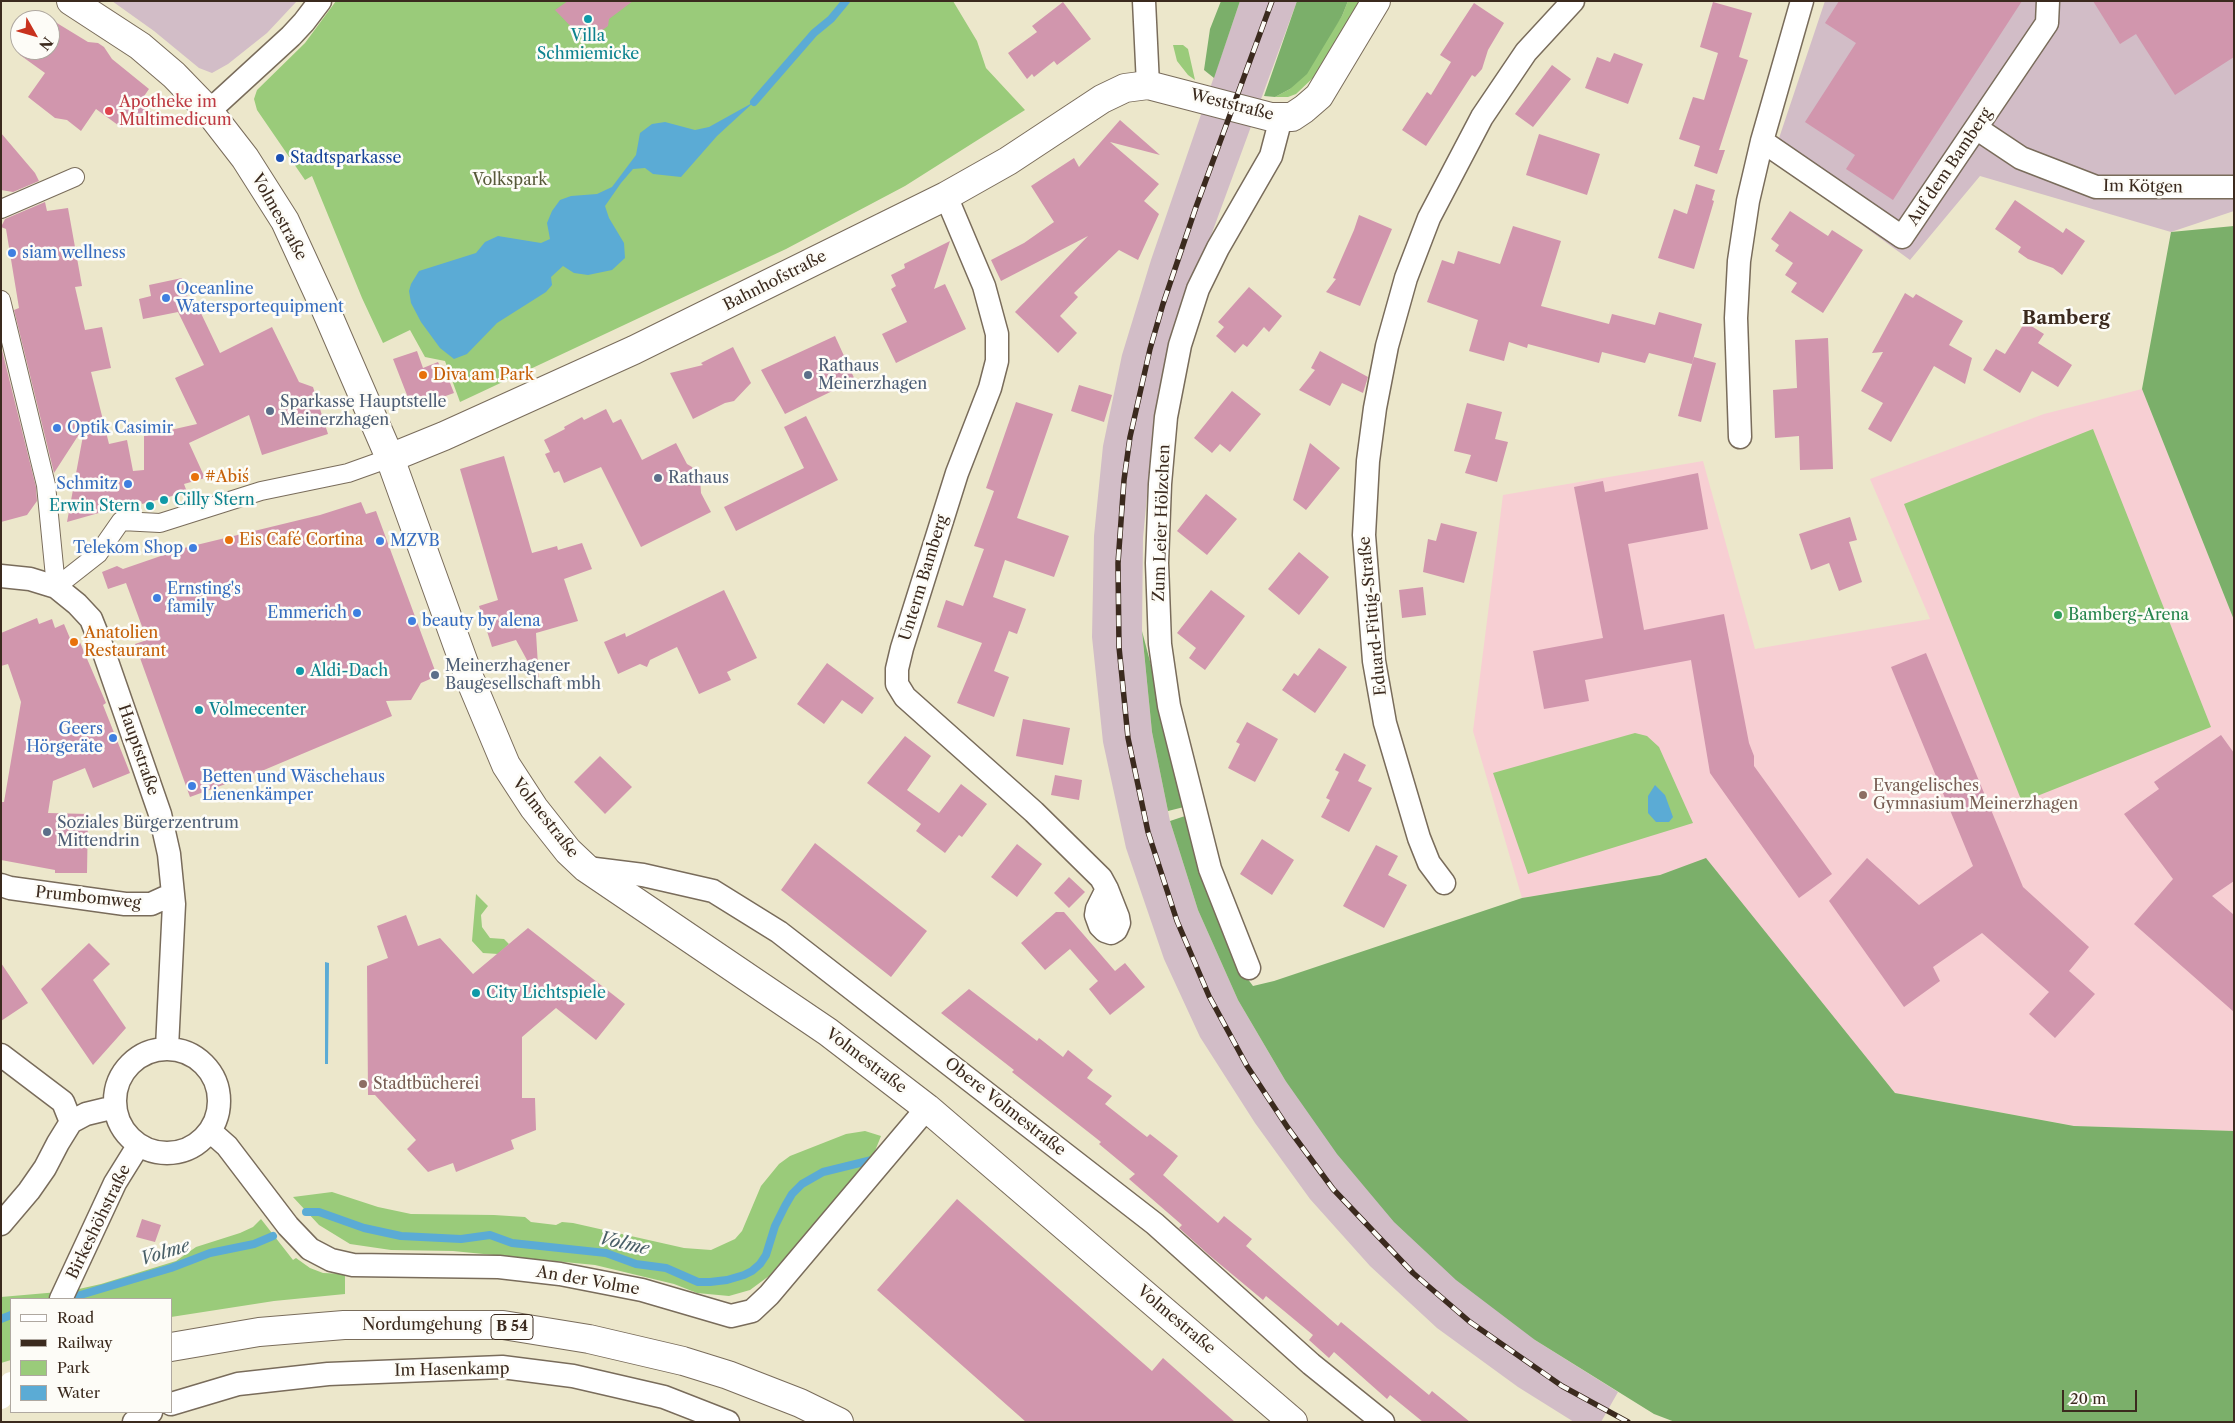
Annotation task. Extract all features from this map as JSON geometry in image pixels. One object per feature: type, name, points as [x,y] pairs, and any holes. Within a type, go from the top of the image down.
[{"type":"main road","name":"Volmestraße","points":[[71,1],[140,46],[174,75],[207,109],[245,158],[285,221],[390,458],[472,684],[506,765],[539,814],[568,851],[586,868],[828,1032],[927,1108],[1293,1422]]},
{"type":"main road","name":"Weststraße","points":[[1148,85],[1281,118],[1292,116],[1304,110],[1319,96],[1376,1]]},
{"type":"main road","name":"Bahnhofstraße","points":[[390,458],[444,436],[634,350],[946,196],[1008,161],[1102,99],[1125,88],[1148,85]]},
{"type":"main road","name":"Nordumgehung","points":[[172,1347],[259,1332],[344,1325],[503,1326],[589,1339],[683,1361],[728,1375],[791,1400],[839,1422]]},
{"type":"street","points":[[207,109],[219,102],[291,36],[320,1]]},
{"type":"street","points":[[1144,1],[1148,85]]},
{"type":"street","name":"Eduard-Fittig-Straße","points":[[1444,882],[1429,864],[1419,838],[1385,723],[1374,662],[1364,535],[1368,461],[1375,408],[1387,346],[1406,278],[1429,218],[1482,116],[1526,52],[1573,1]]},
{"type":"street","points":[[1740,437],[1736,318],[1739,261],[1748,201],[1762,141],[1780,70],[1802,1]]},
{"type":"street","name":"Auf dem Bamberg","points":[[1762,141],[1902,237],[2047,23],[2048,1]]},
{"type":"street","name":"Zum Leier Hölzchen","points":[[1249,968],[1210,869],[1168,706],[1160,644],[1157,563],[1160,484],[1166,417],[1180,346],[1198,289],[1218,248],[1271,156],[1281,118]]},
{"type":"street","name":"Im Kötgen","points":[[1976,128],[2021,158],[2096,187],[2234,188]]},
{"type":"street","points":[[1,209],[75,177]]},
{"type":"street","name":"Unterm Bamberg","points":[[946,196],[984,286],[997,334],[997,361],[990,388],[957,473],[902,648],[897,668],[897,684],[906,696],[1074,849],[1101,878],[1107,889]]},
{"type":"street","points":[[1,300],[46,485],[56,587]]},
{"type":"street","points":[[56,587],[98,554],[122,520],[160,523],[261,491],[348,473],[390,458]]},
{"type":"street","name":"Hauptstraße","points":[[1,576],[30,579],[56,587],[78,604],[91,620],[101,644],[160,814],[169,854],[173,894],[168,1048]]},
{"type":"street","name":"Obere Volmestraße","points":[[586,868],[643,875],[713,891],[779,932],[1155,1224],[1311,1364],[1383,1422]]},
{"type":"street","name":"Prumbomweg","points":[[1,885],[10,888],[125,904],[151,904],[173,894]]},
{"type":"street","points":[[168,1048],[179,1048],[191,1052],[203,1062],[212,1074],[220,1101],[217,1118],[210,1131],[191,1148],[164,1154],[151,1152],[138,1146],[123,1128],[115,1107],[117,1087],[126,1070],[134,1062],[150,1052],[168,1048]]},
{"type":"street","points":[[1,1055],[63,1102],[71,1122]]},
{"type":"street","points":[[1,1224],[29,1191],[45,1168],[71,1122],[86,1114],[115,1107]]},
{"type":"street","name":"An der Volme","points":[[210,1131],[227,1146],[274,1209],[308,1247],[331,1260],[353,1265],[499,1267],[560,1274],[642,1290],[722,1314],[740,1314],[752,1310],[769,1295],[927,1108]]},
{"type":"street","name":"Birkeshöhstraße","points":[[61,1298],[115,1183],[138,1146]]},
{"type":"street","name":"Im Hasenkamp","points":[[172,1404],[238,1384],[328,1374],[502,1367],[573,1376],[664,1397],[728,1422]]},
{"type":"street","points":[[1,1396],[10,1384]]},
{"type":"street","points":[[134,1422],[148,1413]]},
{"type":"shaded area","points":[[112,1],[297,1],[267,33],[228,64],[212,73],[199,68],[154,31]]},
{"type":"shaded area","points":[[1240,1],[1297,1],[1194,282],[1168,367],[1151,454],[1143,538],[1142,632],[1152,732],[1170,821],[1198,910],[1238,1000],[1285,1080],[1535,1340],[1618,1392],[1601,1422],[1574,1422],[1518,1387],[1437,1328],[1370,1266],[1310,1199],[1255,1123],[1200,1037],[1164,959],[1126,848],[1103,742],[1092,637],[1094,536],[1103,446],[1122,355],[1151,260]]},
{"type":"shaded area","points":[[1825,1],[2234,1],[2234,211],[2171,232],[1980,176],[1910,260],[1772,159]]},
{"type":"shaded area","name":"Evangelisches Gymnasium Meinerzhagen","points":[[2142,389],[2234,620],[2234,1131],[2074,1126],[1895,1093],[1706,859],[1660,875],[1522,898],[1473,731],[1503,495],[1703,461],[1755,649],[1930,619],[1870,479],[2044,414]]},
{"type":"green space","name":"Volkspark","points":[[336,1],[953,1],[977,41],[986,68],[1025,110],[905,186],[786,249],[460,402],[445,361],[425,357],[410,330],[383,343],[362,298],[312,176],[305,180],[257,110],[254,99],[257,90],[305,43]]},
{"type":"green space","points":[[1221,1],[1240,1],[1214,78],[1204,70],[1210,29]]},
{"type":"green space","points":[[1297,1],[1348,1],[1342,16],[1307,74],[1290,89],[1275,97],[1264,96]]},
{"type":"green space","points":[[1348,1],[1362,1],[1316,75],[1296,94],[1288,97],[1275,97],[1290,89],[1342,16]]},
{"type":"green space","points":[[1173,45],[1183,45],[1188,49],[1195,80],[1188,75],[1177,61]]},
{"type":"green space","points":[[2234,226],[2234,620],[2142,389],[2171,232]]},
{"type":"green space","name":"Bamberg-Arena","points":[[2093,429],[2211,727],[2022,802],[1904,504]]},
{"type":"green space","points":[[1142,631],[1188,806],[1168,811],[1152,732]]},
{"type":"green space","points":[[1635,733],[1647,736],[1659,747],[1693,823],[1528,874],[1493,773]]},
{"type":"green space","points":[[1191,814],[1247,978],[1253,986],[1274,981],[1522,898],[1660,875],[1706,858],[1895,1093],[2074,1126],[2234,1131],[2234,1422],[1675,1422],[1654,1414],[1535,1340],[1456,1280],[1394,1222],[1337,1154],[1285,1080],[1238,1000],[1198,910],[1170,821]]},
{"type":"green space","points":[[476,894],[488,906],[481,915],[482,927],[490,938],[504,939],[509,944],[498,954],[483,953],[472,941]]},
{"type":"green space","points":[[865,1131],[881,1136],[875,1151],[863,1167],[769,1276],[750,1290],[729,1296],[697,1293],[674,1284],[595,1265],[453,1251],[391,1250],[350,1244],[319,1225],[293,1197],[332,1192],[378,1207],[411,1214],[525,1217],[531,1222],[556,1225],[562,1222],[573,1223],[684,1248],[711,1250],[735,1239],[742,1231],[761,1186],[779,1164],[790,1156],[846,1134]]},
{"type":"green space","points":[[261,1219],[293,1260],[296,1258],[310,1268],[323,1273],[345,1274],[345,1294],[274,1301],[172,1317],[172,1298],[10,1298],[10,1360],[1,1363],[1,1297],[70,1291],[101,1284],[176,1261],[196,1247],[253,1227]]},
{"type":"water","points":[[754,102],[717,136],[681,177],[653,174],[645,168],[633,169],[621,183],[605,206],[609,218],[624,243],[625,258],[612,270],[588,275],[574,273],[563,266],[551,277],[552,285],[546,292],[497,323],[467,354],[454,359],[440,348],[421,322],[411,303],[409,291],[419,271],[476,253],[485,242],[498,236],[541,243],[550,239],[547,223],[552,211],[560,200],[571,196],[597,194],[612,187],[636,155],[640,133],[652,124],[665,122],[695,130],[709,127]]},
{"type":"water","points":[[1655,785],[1665,795],[1673,817],[1669,822],[1656,822],[1648,813],[1648,796]]},
{"type":"water","points":[[325,962],[329,963],[328,1064],[325,1064]]},
{"type":"building","name":"Villa Schmiemicke","points":[[568,1],[633,1],[609,19],[608,26],[601,31],[591,29],[581,37],[555,10]]},
{"type":"building","points":[[1839,1],[2022,1],[1893,200],[1846,169],[1855,155],[1805,122],[1856,43],[1825,23]]},
{"type":"building","points":[[2093,1],[2234,1],[2234,57],[2175,95],[2136,34],[2120,44]]},
{"type":"building","points":[[1063,2],[1091,39],[1057,65],[1054,61],[1034,77],[1032,74],[1027,79],[1008,53],[1037,32],[1032,26]]},
{"type":"building","points":[[1713,2],[1752,13],[1739,57],[1748,60],[1719,150],[1725,150],[1717,174],[1694,166],[1700,146],[1679,139],[1693,97],[1704,100],[1718,53],[1700,47]]},
{"type":"building","points":[[1474,3],[1504,23],[1488,50],[1482,69],[1475,77],[1472,75],[1426,146],[1402,130],[1427,92],[1431,95],[1451,62],[1440,55]]},
{"type":"building","points":[[60,25],[88,42],[98,43],[104,47],[112,59],[149,89],[140,102],[152,112],[131,115],[122,128],[96,109],[81,131],[67,120],[55,118],[28,97],[45,73],[27,60],[60,60]]},
{"type":"building","points":[[1614,53],[1643,64],[1628,104],[1585,88],[1597,57],[1610,62]]},
{"type":"building","points":[[1552,65],[1571,79],[1533,127],[1515,114]]},
{"type":"building","points":[[1120,120],[1160,155],[1110,142],[1159,184],[1144,201],[1159,214],[1138,260],[1119,250],[1074,293],[1078,297],[1060,316],[1077,333],[1058,353],[1015,312],[1088,236],[1001,281],[991,260],[1024,243],[1054,222],[1031,186],[1074,158],[1079,167]]},
{"type":"building","points":[[1,133],[35,173],[39,181],[13,192],[1,190]]},
{"type":"building","points":[[1539,134],[1600,154],[1587,195],[1526,175]]},
{"type":"building","points":[[1696,184],[1715,190],[1712,200],[1714,201],[1694,269],[1658,258],[1674,209],[1687,214]]},
{"type":"building","points":[[2015,200],[2063,233],[2066,228],[2085,241],[2062,275],[2053,268],[2028,259],[2018,252],[2021,247],[1995,229]]},
{"type":"building","points":[[45,202],[47,211],[68,208],[82,286],[75,287],[85,330],[102,327],[111,368],[91,372],[109,444],[127,440],[133,471],[144,470],[144,436],[197,424],[175,378],[204,365],[178,312],[143,319],[139,299],[151,296],[149,285],[182,278],[191,308],[198,307],[220,353],[272,327],[299,382],[313,387],[328,434],[262,455],[249,415],[189,443],[205,478],[184,484],[187,492],[142,504],[141,501],[67,522],[85,425],[54,473],[14,310],[19,308],[6,229],[1,227],[5,219]]},
{"type":"building","points":[[1790,211],[1828,236],[1832,230],[1863,250],[1823,313],[1791,292],[1797,283],[1785,275],[1793,263],[1775,251],[1779,245],[1771,239]]},
{"type":"building","points":[[1359,215],[1392,229],[1360,306],[1326,292],[1336,279],[1333,278]]},
{"type":"building","points":[[1513,226],[1561,241],[1541,306],[1609,324],[1612,314],[1655,325],[1659,312],[1702,324],[1692,364],[1649,353],[1645,363],[1602,352],[1599,363],[1528,344],[1527,348],[1509,342],[1504,361],[1469,351],[1478,320],[1427,302],[1442,260],[1454,264],[1458,251],[1500,264]]},
{"type":"building","points":[[950,241],[934,289],[945,284],[966,329],[896,363],[882,334],[907,322],[891,289],[896,286],[891,275],[905,268],[904,264]]},
{"type":"building","points":[[1249,287],[1282,316],[1269,332],[1264,327],[1247,347],[1243,344],[1235,353],[1216,336],[1224,327],[1218,322]]},
{"type":"building","points":[[1905,293],[1913,298],[1916,294],[1963,321],[1949,345],[1972,358],[1965,384],[1934,366],[1891,442],[1868,429],[1883,403],[1861,391],[1883,352],[1872,353]]},
{"type":"building","points":[[2025,322],[2044,334],[2038,343],[2072,365],[2058,387],[2032,371],[2020,393],[1983,370],[1996,349],[2005,354]]},
{"type":"building","name":"Rathaus Meinerzhagen","points":[[835,336],[855,380],[785,414],[761,370]]},
{"type":"building","points":[[1828,338],[1833,469],[1800,470],[1799,436],[1775,438],[1773,390],[1797,388],[1795,340]]},
{"type":"building","points":[[1,346],[36,487],[37,501],[27,515],[1,522]]},
{"type":"building","points":[[733,347],[751,383],[734,401],[725,403],[693,419],[670,373],[703,365],[701,363]]},
{"type":"building","name":"Diva am Park","points":[[417,351],[423,368],[438,362],[440,366],[443,365],[454,393],[412,408],[393,359]]},
{"type":"building","points":[[1320,351],[1368,377],[1363,393],[1342,383],[1330,406],[1299,390],[1315,370],[1311,368]]},
{"type":"building","points":[[1694,357],[1716,363],[1701,422],[1678,416]]},
{"type":"building","points":[[1079,385],[1112,395],[1104,422],[1071,411]]},
{"type":"building","points":[[1232,391],[1261,414],[1230,452],[1220,444],[1212,453],[1194,438]]},
{"type":"building","points":[[1016,402],[1053,414],[1017,518],[1069,536],[1054,577],[1005,560],[993,597],[1026,609],[1017,634],[1009,631],[994,671],[1009,677],[994,717],[957,703],[982,643],[937,627],[946,600],[963,606],[984,549],[974,546],[994,491],[986,488]]},
{"type":"building","points":[[1467,403],[1502,412],[1495,439],[1508,442],[1497,482],[1465,473],[1471,455],[1454,451]]},
{"type":"building","name":"Rathaus","points":[[606,409],[613,423],[621,419],[642,460],[676,443],[687,464],[700,477],[701,493],[711,512],[641,547],[601,467],[564,483],[559,471],[554,473],[545,454],[550,452],[544,440],[582,417],[584,420]]},
{"type":"building","points":[[806,416],[838,480],[736,531],[724,507],[804,468],[784,427]]},
{"type":"building","points":[[1310,443],[1340,468],[1306,510],[1293,500]]},
{"type":"building","points":[[504,456],[532,553],[557,546],[558,550],[582,543],[592,569],[564,579],[578,621],[536,633],[539,682],[516,640],[492,647],[479,606],[498,600],[460,469]]},
{"type":"building","points":[[1698,473],[1708,529],[1628,544],[1644,630],[1724,614],[1749,743],[1754,756],[1754,766],[1832,874],[1799,898],[1710,773],[1691,660],[1585,680],[1589,701],[1544,709],[1533,651],[1603,638],[1574,487],[1603,481],[1605,492]]},
{"type":"building","points":[[1206,494],[1237,519],[1207,555],[1177,531]]},
{"type":"building","points":[[361,502],[366,514],[376,511],[437,676],[421,683],[411,700],[386,701],[392,716],[264,770],[190,797],[135,644],[147,640],[126,583],[108,589],[102,572],[117,566],[123,569],[184,548],[320,515]]},
{"type":"building","points":[[1850,517],[1857,540],[1849,542],[1862,582],[1839,591],[1829,563],[1811,570],[1799,534]]},
{"type":"building","points":[[1441,523],[1477,532],[1464,583],[1423,572],[1428,539],[1436,541]]},
{"type":"building","points":[[1299,552],[1329,577],[1299,615],[1268,589]]},
{"type":"building","points":[[1423,587],[1426,615],[1402,618],[1399,590]]},
{"type":"building","points":[[724,590],[757,658],[727,672],[731,680],[699,694],[677,647],[650,660],[647,667],[640,664],[618,674],[604,642],[625,633],[626,637]]},
{"type":"building","points":[[1211,590],[1245,616],[1205,670],[1189,658],[1196,648],[1177,633]]},
{"type":"building","points":[[37,618],[39,624],[52,619],[55,628],[64,624],[72,643],[79,640],[106,703],[103,705],[130,773],[93,788],[85,768],[53,781],[48,813],[88,814],[87,873],[55,873],[55,870],[1,860],[1,802],[4,802],[21,702],[8,664],[1,666],[1,633]]},
{"type":"building","points":[[1319,648],[1347,667],[1315,713],[1282,690],[1294,673],[1298,676]]},
{"type":"building","points":[[1926,653],[2023,887],[2089,947],[2069,971],[2095,994],[2055,1038],[2029,1014],[2049,992],[1982,933],[1933,967],[1940,981],[1904,1007],[1829,901],[1867,858],[1919,905],[1973,866],[1891,667]]},
{"type":"building","points":[[827,663],[874,698],[862,714],[842,700],[824,724],[797,704]]},
{"type":"building","points":[[1023,719],[1070,728],[1063,765],[1016,756]]},
{"type":"building","points":[[1247,722],[1278,739],[1255,782],[1228,768],[1240,744],[1236,742]]},
{"type":"building","points":[[2221,735],[2234,753],[2234,881],[2212,896],[2234,915],[2234,1012],[2134,924],[2173,879],[2124,814],[2159,789],[2154,782]]},
{"type":"building","points":[[905,736],[931,756],[907,790],[939,813],[961,784],[987,804],[962,837],[959,835],[945,853],[916,831],[921,824],[867,783]]},
{"type":"building","points":[[1344,753],[1366,765],[1358,781],[1372,788],[1349,832],[1321,817],[1330,800],[1326,798],[1339,772],[1335,770]]},
{"type":"building","points":[[600,756],[632,787],[605,814],[574,782]]},
{"type":"building","points":[[1055,775],[1082,780],[1079,800],[1051,795]]},
{"type":"building","points":[[1262,839],[1294,860],[1272,895],[1240,874]]},
{"type":"building","points":[[815,843],[927,931],[891,977],[781,890]]},
{"type":"building","points":[[1017,844],[1042,864],[1017,897],[991,877]]},
{"type":"building","points":[[1376,845],[1398,856],[1388,875],[1407,885],[1384,928],[1343,906]]},
{"type":"building","points":[[1069,877],[1085,892],[1069,908],[1054,893]]},
{"type":"building","points":[[1056,912],[1064,912],[1115,971],[1125,963],[1145,987],[1110,1015],[1089,989],[1098,981],[1070,949],[1045,970],[1021,943]]},
{"type":"building","points":[[406,915],[418,946],[440,938],[473,974],[528,928],[625,1004],[596,1040],[556,1008],[522,1037],[522,1098],[535,1098],[536,1130],[511,1140],[514,1149],[456,1172],[453,1163],[428,1172],[407,1149],[416,1140],[375,1095],[368,1095],[367,966],[388,958],[377,926]]},
{"type":"building","points":[[89,943],[110,964],[93,980],[126,1028],[93,1065],[41,989]]},
{"type":"building","points":[[1,963],[28,1003],[1,1021]]},
{"type":"building","points":[[969,989],[1037,1041],[1039,1038],[1063,1057],[1068,1050],[1093,1070],[1087,1078],[1112,1096],[1105,1104],[1147,1137],[1150,1134],[1178,1156],[1163,1175],[1218,1223],[1224,1216],[1252,1239],[1246,1246],[1338,1326],[1341,1322],[1429,1395],[1432,1391],[1470,1422],[1423,1422],[1390,1395],[1387,1399],[1334,1352],[1329,1358],[1309,1340],[1313,1335],[1266,1296],[1263,1300],[1209,1255],[1179,1228],[1182,1225],[1129,1179],[1135,1174],[1099,1144],[1101,1142],[941,1013]]},
{"type":"building","points":[[957,1199],[1152,1371],[1163,1358],[1235,1422],[1026,1422],[877,1290]]},
{"type":"building","points":[[142,1219],[161,1225],[155,1242],[136,1237]]},
{"type":"waterway","points":[[754,102],[814,33],[831,19],[846,1]]},
{"type":"waterway","name":"Volme","points":[[306,1212],[319,1212],[364,1228],[401,1236],[461,1239],[490,1235],[512,1243],[606,1253],[636,1264],[666,1268],[698,1282],[710,1282],[744,1275],[760,1264],[766,1255],[775,1226],[785,1206],[792,1194],[802,1184],[823,1172],[876,1159]]},
{"type":"waterway","name":"Volme","points":[[70,1298],[171,1268],[210,1253],[254,1244],[273,1236]]},
{"type":"waterway","name":"Volme","points":[[1,1319],[10,1315]]},
{"type":"railway","points":[[1272,1],[1196,207],[1163,304],[1150,349],[1130,437],[1124,480],[1118,563],[1119,647],[1128,738],[1148,832],[1177,921],[1209,996],[1247,1066],[1288,1128],[1333,1189],[1413,1273],[1470,1322],[1562,1386],[1628,1422]]},
{"type":"place","name":"Villa Schmiemicke","points":[[588,19]]},
{"type":"place","name":"Apotheke im Multimedicum","points":[[109,111]]},
{"type":"place","name":"Stadtsparkasse","points":[[280,158]]},
{"type":"place","name":"siam wellness","points":[[12,253]]},
{"type":"place","name":"Oceanline Watersportequipment","points":[[166,298]]},
{"type":"place","name":"Diva am Park","points":[[423,375]]},
{"type":"place","name":"Rathaus Meinerzhagen","points":[[808,375]]},
{"type":"place","name":"Sparkasse Hauptstelle Meinerzhagen","points":[[270,411]]},
{"type":"place","name":"Optik Casimir","points":[[57,428]]},
{"type":"place","name":"#Abiś","points":[[195,477]]},
{"type":"place","name":"Rathaus","points":[[658,478]]},
{"type":"place","name":"Schmitz","points":[[128,484]]},
{"type":"place","name":"Cilly Stern","points":[[164,500]]},
{"type":"place","name":"Erwin Stern","points":[[150,506]]},
{"type":"place","name":"Eis Café Cortina","points":[[229,540]]},
{"type":"place","name":"MZVB","points":[[380,541]]},
{"type":"place","name":"Telekom Shop","points":[[193,548]]},
{"type":"place","name":"Ernsting's family","points":[[157,598]]},
{"type":"place","name":"Emmerich","points":[[357,613]]},
{"type":"place","name":"Bamberg-Arena","points":[[2058,615]]},
{"type":"place","name":"beauty by alena","points":[[412,621]]},
{"type":"place","name":"Anatolien Restaurant","points":[[74,642]]},
{"type":"place","name":"Aldi-Dach","points":[[300,671]]},
{"type":"place","name":"Meinerzhagener Baugesellschaft mbh","points":[[435,675]]},
{"type":"place","name":"Volmecenter","points":[[199,710]]},
{"type":"place","name":"Geers Hörgeräte","points":[[113,738]]},
{"type":"place","name":"Betten und Wäschehaus Lienenkämper","points":[[192,786]]},
{"type":"place","name":"Evangelisches Gymnasium Meinerzhagen","points":[[1863,795]]},
{"type":"place","name":"Soziales Bürgerzentrum Mittendrin","points":[[47,832]]},
{"type":"place","name":"City Lichtspiele","points":[[476,993]]},
{"type":"place","name":"Stadtbücherei","points":[[363,1084]]},
{"type":"district","name":"Bamberg","points":[[2066,319]]}]
